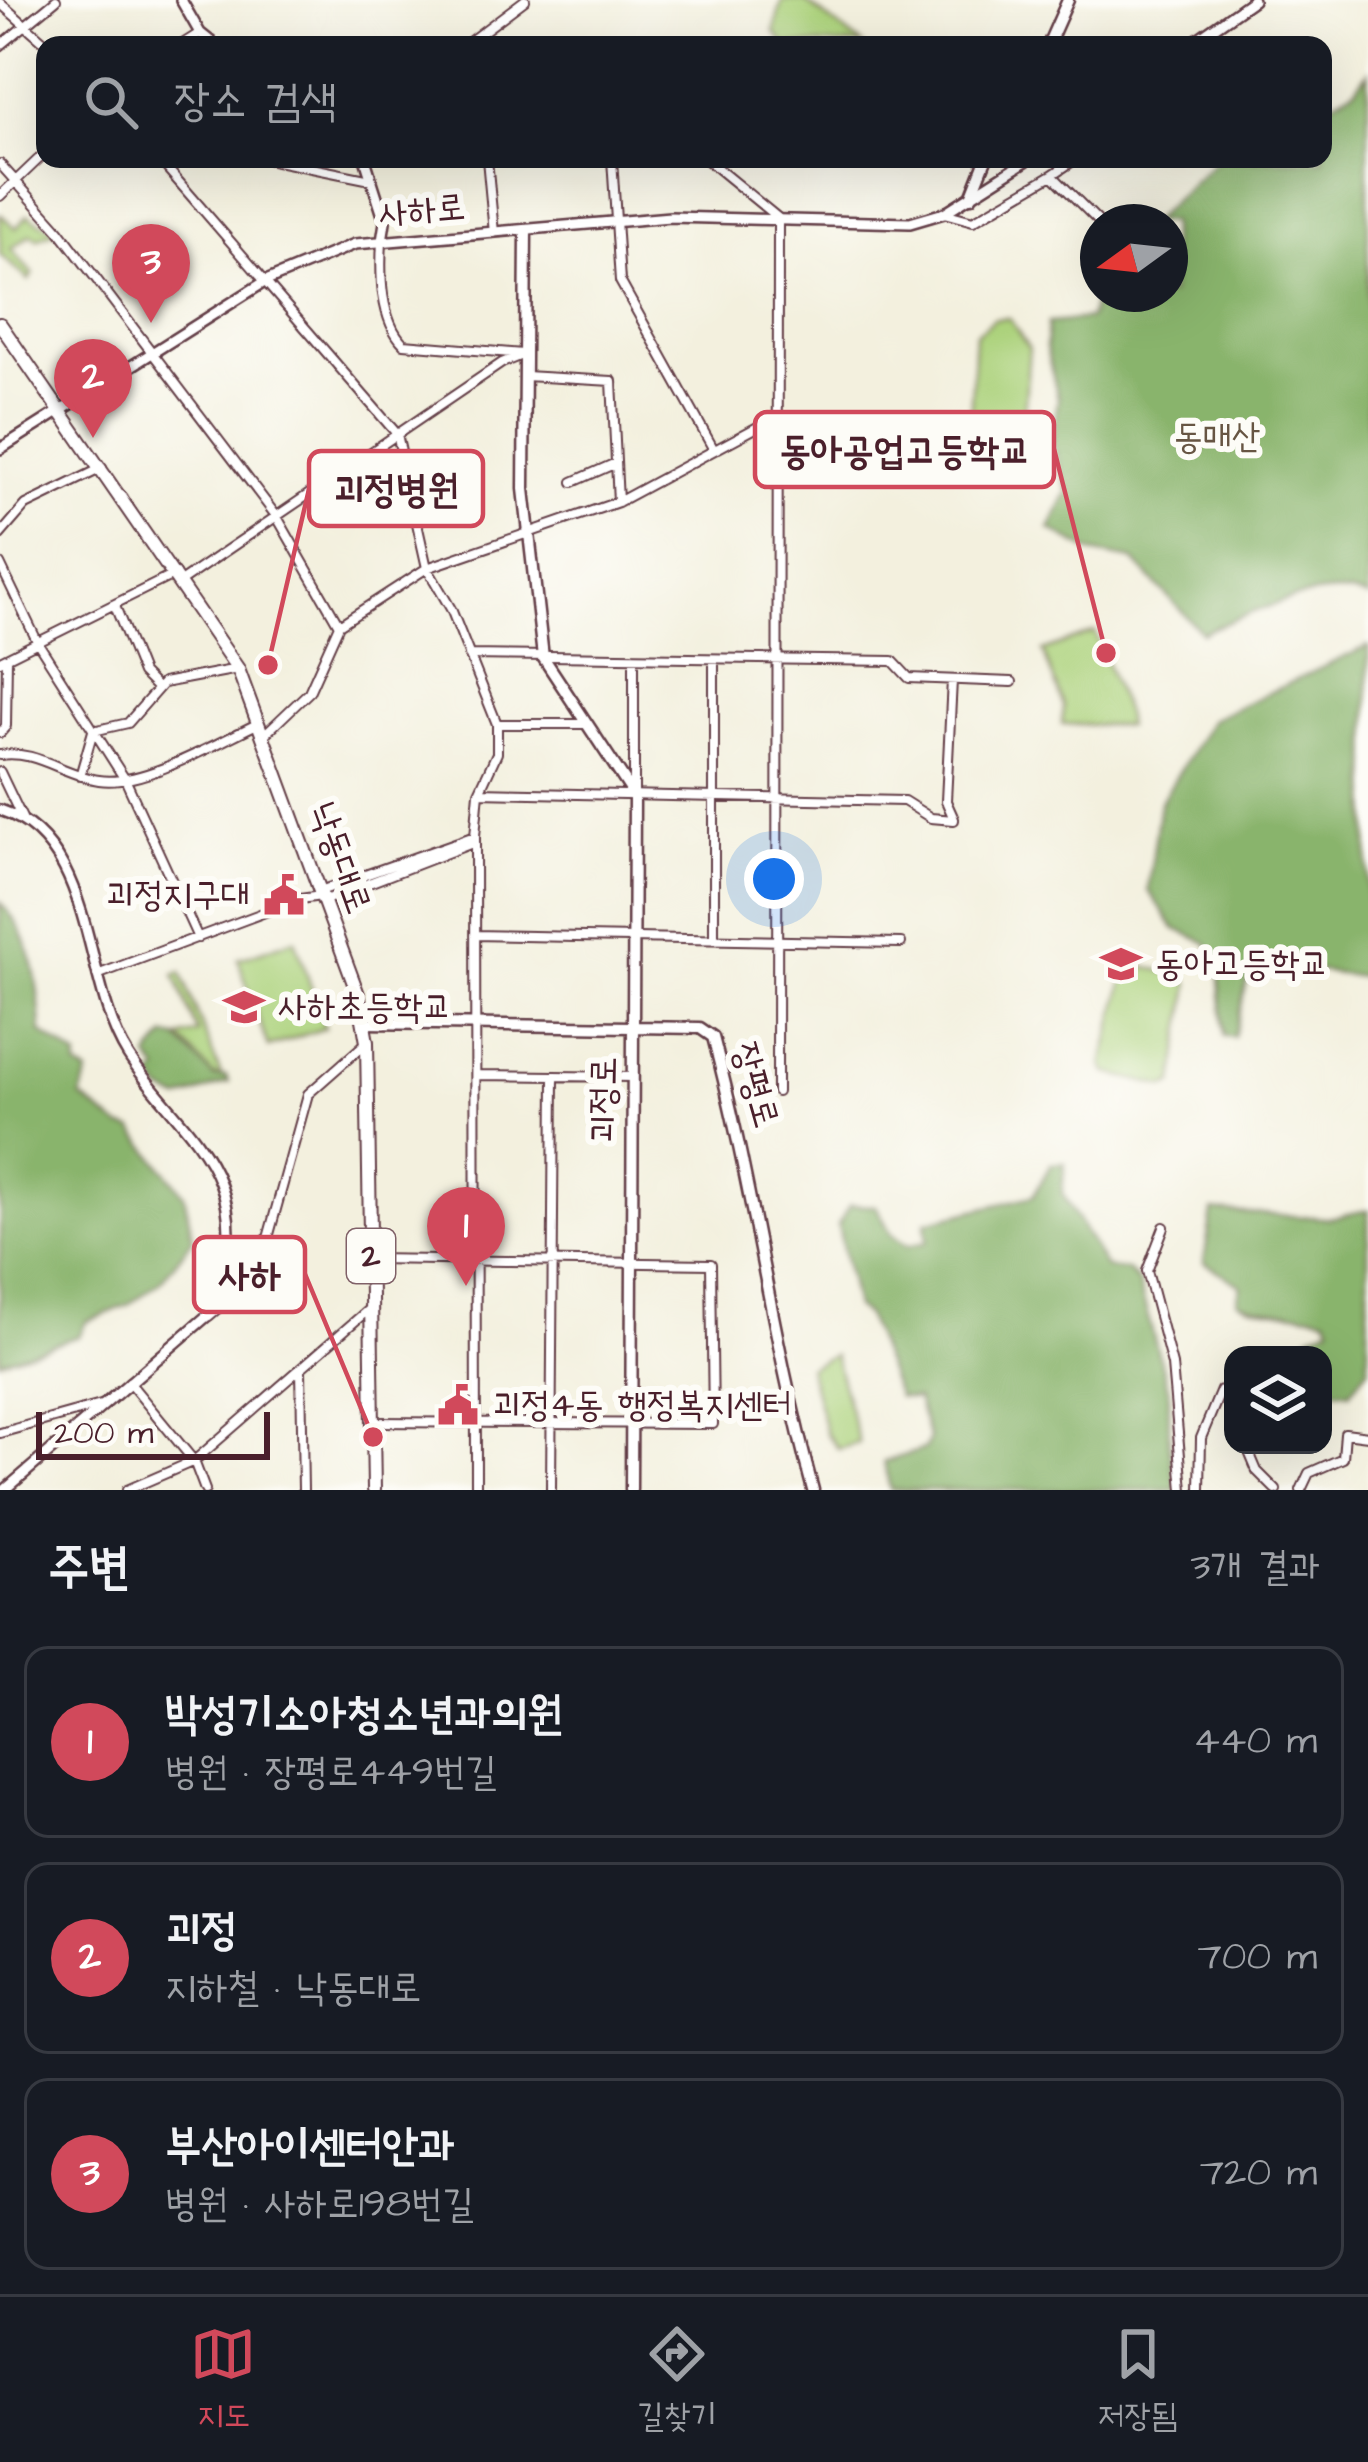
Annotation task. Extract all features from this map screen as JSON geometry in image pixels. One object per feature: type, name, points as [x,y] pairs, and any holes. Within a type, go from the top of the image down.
[{"type":"main road","points":[[1052,36],[1068,0]]},
{"type":"main road","points":[[971,197],[982,168]]},
{"type":"main road","points":[[526,230],[524,489],[543,657],[634,795]]},
{"type":"main road","name":"낙동대로","points":[[0,324],[238,669],[365,1023],[374,1490]]},
{"type":"main road","name":"괴정로","points":[[631,1490],[634,795]]},
{"type":"main road","name":"장평로","points":[[365,1023],[700,1028],[712,1037],[754,1204],[778,1360],[813,1490]]},
{"type":"street","points":[[0,46],[56,0]]},
{"type":"street","points":[[181,0],[204,36]]},
{"type":"street","points":[[485,36],[525,0]]},
{"type":"street","points":[[1203,36],[1253,0]]},
{"type":"street","points":[[0,3],[37,36]]},
{"type":"street","points":[[195,36],[200,33]]},
{"type":"street","points":[[0,196],[36,162]]},
{"type":"street","points":[[0,164],[153,350],[277,517],[339,625]]},
{"type":"street","points":[[167,168],[397,434],[427,568],[470,655],[497,724],[497,753],[479,792],[475,839],[476,1490]]},
{"type":"street","points":[[311,168],[374,181]]},
{"type":"street","points":[[369,168],[385,222],[382,241],[391,331],[404,344],[524,354]]},
{"type":"street","points":[[488,168],[494,232]]},
{"type":"street","points":[[613,168],[620,280],[715,450]]},
{"type":"street","points":[[717,168],[778,218],[777,1092]]},
{"type":"street","name":"사하로","points":[[0,449],[266,281],[333,252],[382,241],[620,222],[778,218],[899,224],[944,213],[1015,168]]},
{"type":"street","points":[[944,213],[973,221],[1062,168]]},
{"type":"street","points":[[1052,175],[1081,204]]},
{"type":"street","points":[[0,733],[6,726],[3,659],[177,578],[524,354]]},
{"type":"street","points":[[525,376],[612,381],[618,502]]},
{"type":"street","points":[[0,755],[19,752],[80,776],[125,781],[262,729],[310,692],[339,625],[427,568],[618,502],[776,417]]},
{"type":"street","points":[[573,482],[616,463]]},
{"type":"street","points":[[0,535],[26,505],[102,469]]},
{"type":"street","points":[[0,564],[38,643],[125,781],[198,938]]},
{"type":"street","points":[[115,606],[142,673],[157,688]]},
{"type":"street","points":[[470,655],[893,662],[909,678],[1012,682]]},
{"type":"street","points":[[634,658],[634,795]]},
{"type":"street","points":[[714,659],[714,939]]},
{"type":"street","points":[[93,731],[128,723],[157,688],[238,669]]},
{"type":"street","points":[[479,792],[904,801],[931,818],[954,820],[946,801],[952,680]]},
{"type":"street","points":[[497,724],[587,724]]},
{"type":"street","points":[[80,776],[93,731]]},
{"type":"street","points":[[0,772],[22,818],[64,866],[127,1054],[209,1160],[221,1184],[229,1235],[221,1295],[207,1316]]},
{"type":"street","points":[[0,811],[22,818]]},
{"type":"street","points":[[97,975],[299,898],[322,896],[475,839]]},
{"type":"street","points":[[476,934],[901,943]]},
{"type":"street","points":[[5,1490],[128,1381],[241,1294],[258,1274],[308,1094],[368,1042]]},
{"type":"street","points":[[476,1075],[633,1076]]},
{"type":"street","points":[[551,1490],[554,1076]]},
{"type":"street","points":[[1164,1227],[1147,1270],[1172,1365],[1183,1490]]},
{"type":"street","points":[[371,1259],[711,1264],[713,1424],[373,1422]]},
{"type":"street","points":[[127,1490],[194,1461],[372,1306]]},
{"type":"street","points":[[301,1368],[303,1490]]},
{"type":"street","points":[[128,1381],[194,1461],[205,1490]]},
{"type":"street","points":[[1200,1490],[1201,1438],[1217,1392],[1224,1390]]},
{"type":"street","points":[[0,1433],[101,1405]]},
{"type":"street","points":[[1301,1490],[1309,1473],[1343,1458],[1345,1433],[1368,1436]]},
{"type":"street","points":[[1250,1454],[1257,1471],[1276,1490]]},
{"type":"green space","points":[[782,0],[803,0],[851,36],[777,36],[774,32]]},
{"type":"green space","name":"동매산","points":[[1368,72],[1368,598],[1330,592],[1308,596],[1202,633],[1133,560],[1091,552],[1050,529],[1068,492],[1052,443],[1058,398],[1046,348],[1048,323],[1089,319],[1091,312],[1188,312],[1188,204],[1170,204],[1208,168],[1332,168],[1332,102],[1356,88]]},
{"type":"green space","points":[[0,214],[16,228],[28,215],[56,231],[37,239],[31,234],[11,249],[33,274],[29,280],[0,255]]},
{"type":"green space","points":[[1009,318],[1029,349],[1023,429],[1004,448],[969,437],[975,334],[994,319]]},
{"type":"green space","points":[[1095,632],[1126,726],[1062,724],[1063,705],[1043,651]]},
{"type":"green space","points":[[1368,646],[1368,978],[1256,962],[1250,968],[1234,1037],[1224,1036],[1219,965],[1207,943],[1174,928],[1148,890],[1160,803],[1211,720]]},
{"type":"green space","points":[[0,902],[27,946],[41,1032],[78,1058],[77,1067],[88,1074],[81,1097],[120,1127],[133,1130],[184,1194],[193,1239],[160,1282],[128,1305],[86,1322],[79,1336],[0,1361]]},
{"type":"green space","points":[[295,939],[325,1028],[268,1047],[238,959]]},
{"type":"green space","points":[[1128,962],[1186,977],[1190,985],[1174,1083],[1166,1087],[1107,1073],[1103,1065]]},
{"type":"green space","points":[[181,972],[221,1075],[214,1076],[179,1038],[198,1033],[175,975]]},
{"type":"green space","points":[[166,1036],[177,1038],[214,1077],[226,1076],[229,1082],[180,1100],[162,1091],[153,1078],[159,1071],[149,1058]]},
{"type":"green space","points":[[1065,1163],[1062,1193],[1106,1268],[1127,1270],[1138,1282],[1169,1391],[1169,1444],[1177,1490],[890,1490],[884,1462],[925,1449],[929,1439],[917,1399],[898,1397],[866,1316],[855,1308],[838,1225],[850,1205],[876,1206],[891,1234],[907,1246],[927,1242],[926,1222],[1033,1196],[1051,1164]]},
{"type":"green space","points":[[1368,1210],[1368,1368],[1350,1392],[1332,1389],[1332,1346],[1317,1346],[1308,1336],[1331,1325],[1327,1317],[1245,1304],[1237,1300],[1241,1285],[1204,1262],[1212,1211],[1328,1218]]},
{"type":"green space","points":[[834,1355],[859,1443],[838,1449],[826,1433],[808,1367]]},
{"type":"place","name":"부산아이센터안과","points":[[151,323]]},
{"type":"place","name":"괴정","points":[[93,438]]},
{"type":"place","name":"동아공업고등학교","points":[[1106,653]]},
{"type":"place","name":"괴정병원","points":[[268,665]]},
{"type":"place","name":"괴정지구대","points":[[284,895]]},
{"type":"place","name":"동아고등학교","points":[[1121,964]]},
{"type":"place","name":"사하초등학교","points":[[244,1007]]},
{"type":"place","name":"박성기소아청소년과의원","points":[[466,1286]]},
{"type":"place","name":"괴정4동 행정복지센터","points":[[458,1405]]},
{"type":"place","name":"사하","points":[[373,1437]]}]
